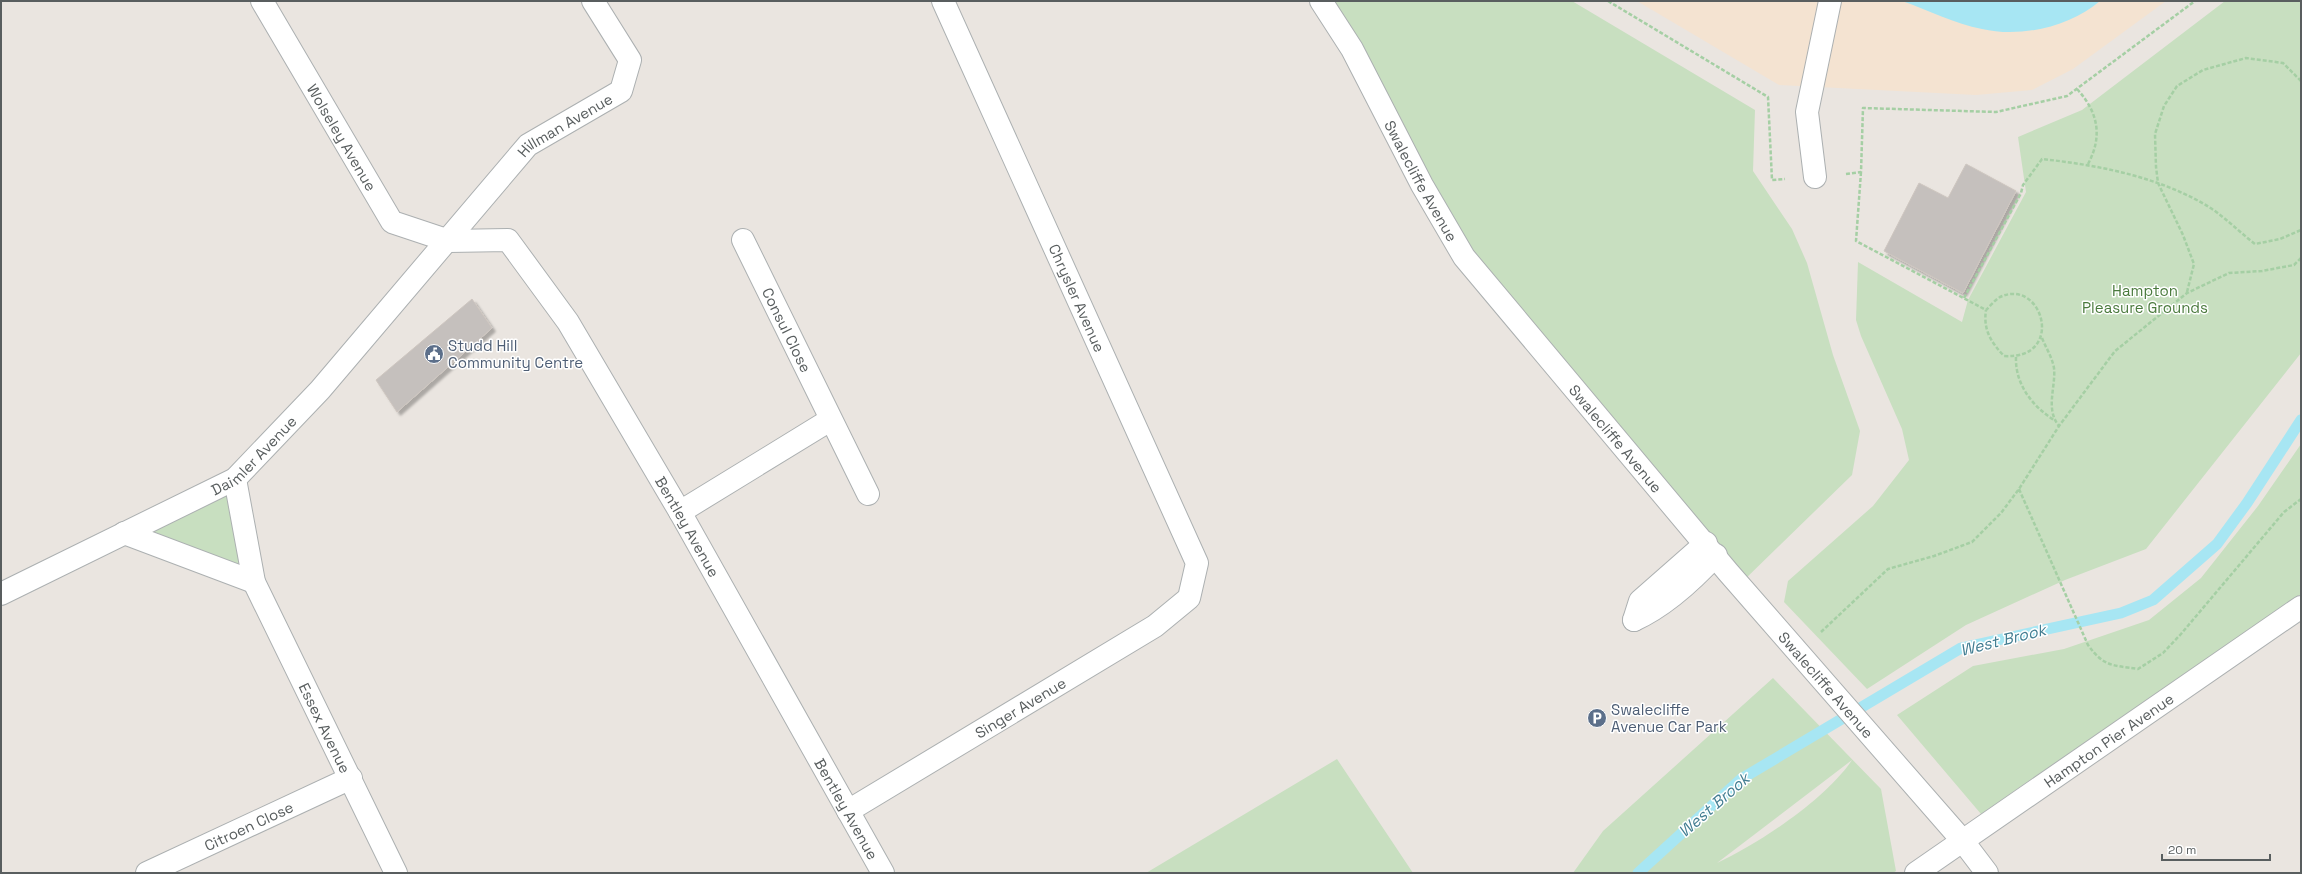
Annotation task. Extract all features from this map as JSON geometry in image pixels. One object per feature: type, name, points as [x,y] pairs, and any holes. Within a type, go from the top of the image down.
[{"type":"street","name":"Wolseley Avenue","points":[[262,1],[392,222],[449,241]]},
{"type":"street","name":"Hillman Avenue","points":[[449,241],[528,145],[621,91],[630,60],[593,1]]},
{"type":"street","name":"Chrysler Avenue","points":[[943,1],[1197,563],[1189,598]]},
{"type":"street","name":"Swalecliffe Avenue","points":[[1321,1],[1352,49],[1422,185],[1464,257],[1711,549],[1962,840],[1987,873]]},
{"type":"street","points":[[1815,177],[1807,112],[1830,1]]},
{"type":"street","name":"Bentley Avenue","points":[[449,241],[508,240],[568,322],[680,512],[883,873]]},
{"type":"street","name":"Consul Close","points":[[743,240],[830,420],[868,494]]},
{"type":"street","name":"Daimler Avenue","points":[[1,594],[235,479],[320,390],[449,241]]},
{"type":"street","points":[[680,512],[830,420]]},
{"type":"street","name":"Essex Avenue","points":[[235,479],[254,582],[351,778],[396,873]]},
{"type":"street","points":[[124,533],[254,582]]},
{"type":"street","name":"Singer Avenue","points":[[848,811],[1155,626],[1189,598]]},
{"type":"street","name":"Hampton Pier Avenue","points":[[1916,873],[2301,607]]},
{"type":"street","name":"Citroen Close","points":[[147,873],[351,778]]},
{"type":"path","points":[[1608,1],[1768,96],[1772,180],[1861,172]]},
{"type":"path","points":[[1986,310],[1856,241],[1861,172],[1863,108],[1996,112],[2067,96],[2195,1]]},
{"type":"path","points":[[2187,293],[2194,264],[2183,234],[2158,183],[2156,167],[2155,134],[2164,106],[2177,86],[2203,70],[2246,58],[2283,63],[2301,81]]},
{"type":"path","points":[[2077,89],[2088,100],[2095,114],[2098,129],[2094,154],[2088,164]]},
{"type":"path","points":[[1964,298],[2021,193],[2023,185],[2042,159],[2088,164],[2158,183],[2204,204],[2255,244],[2280,239],[2301,230]]},
{"type":"path","points":[[1800,653],[1888,569],[1934,556],[1972,542],[2001,513],[2019,489],[2059,426],[2115,351],[2187,293],[2229,273],[2262,271],[2294,265],[2301,258]]},
{"type":"path","points":[[2042,338],[2036,346],[2016,357],[2004,356],[1988,338],[1985,319],[1986,310],[1999,298],[2012,294],[2025,298],[2036,304],[2040,314],[2042,338],[2054,367],[2051,393],[2054,420]]},
{"type":"path","points":[[2016,357],[2015,369],[2020,384],[2037,408],[2054,420],[2059,426]]},
{"type":"path","points":[[2019,489],[2088,645],[2099,660],[2114,665],[2138,669],[2163,653],[2210,602],[2284,512],[2301,499]]},
{"type":"green space","points":[[1316,1],[1572,1],[1755,110],[1753,171],[1792,229],[1807,263],[1833,355],[1860,431],[1852,475],[1740,584],[1464,257]]},
{"type":"green space","name":"Hampton Pleasure Grounds","points":[[2225,1],[2301,1],[2301,353],[2146,549],[2065,580],[1966,625],[1867,689],[1784,602],[1788,581],[1873,506],[1909,460],[1902,429],[1861,336],[1856,320],[1858,262],[1962,322],[1968,300],[2026,192],[2018,137],[2082,110]]},
{"type":"green space","points":[[2301,444],[2301,594],[1981,814],[1897,715],[1973,666],[2064,649],[2149,620],[2201,578],[2258,506]]},
{"type":"green space","points":[[235,479],[254,582],[124,533]]},
{"type":"green space","points":[[1773,678],[1881,789],[1896,871],[1893,873],[1573,873],[1603,831]],"holes":[[[1852,760],[1826,790],[1791,819],[1753,844],[1717,863]]]},
{"type":"green space","points":[[1337,759],[1413,873],[1146,873]]},
{"type":"sand","points":[[1637,1],[2166,1],[2073,69],[2032,90],[1976,95],[1779,85]]},
{"type":"water","points":[[1902,1],[2100,1],[2088,10],[2060,24],[2028,31],[2012,32],[1972,27]]},
{"type":"building","points":[[1966,164],[2016,191],[1963,293],[1884,251],[1919,183],[1948,198]]},
{"type":"building","name":"Studd Hill Community Centre","points":[[472,299],[492,328],[397,412],[376,380]]},
{"type":"waterway","name":"West Brook","points":[[1638,873],[1741,779],[1961,648],[2121,613],[2153,600],[2217,544],[2247,503],[2301,420]]},
{"type":"place","name":"Studd Hill Community Centre","points":[[434,354]]},
{"type":"place","name":"Swalecliffe Avenue Car Park","points":[[1597,718]]}]
